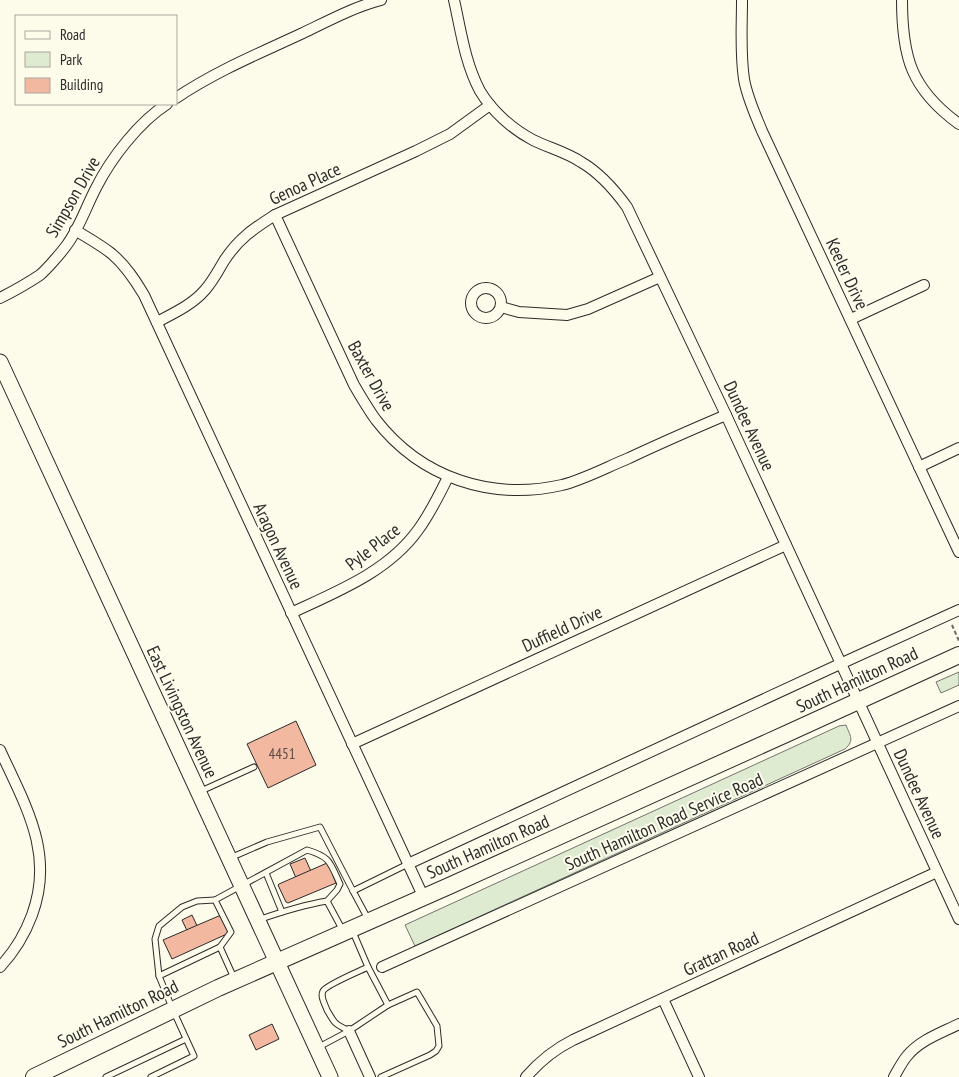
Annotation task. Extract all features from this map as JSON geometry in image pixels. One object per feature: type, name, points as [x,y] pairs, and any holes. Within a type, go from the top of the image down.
[{"type":"main road","name":"East Livingston Avenue","points":[[0,362],[330,1077]]},
{"type":"main road","name":"South Hamilton Road","points":[[34,1077],[235,981],[424,898],[959,655]]},
{"type":"street","points":[[178,97],[234,65],[354,9],[381,0]]},
{"type":"street","name":"Dundee Avenue","points":[[454,0],[468,60],[480,92],[490,105],[517,130],[580,161],[598,174],[614,189],[627,207],[726,415],[959,919]]},
{"type":"street","name":"Keeler Drive","points":[[742,0],[742,62],[748,96],[762,131],[959,552]]},
{"type":"street","points":[[902,0],[902,26],[905,51],[914,74],[924,92],[937,107],[959,124]]},
{"type":"street","name":"Simpson Drive","points":[[0,298],[41,274],[66,246],[76,230],[97,186],[117,155],[134,134],[166,105]]},
{"type":"street","name":"Genoa Place","points":[[157,322],[190,304],[204,292],[215,279],[234,248],[246,235],[275,215],[450,134],[490,105]]},
{"type":"street","name":"Baxter Drive","points":[[275,215],[364,403],[393,439],[426,465],[448,477],[499,489],[538,489],[564,484],[592,474],[726,415]]},
{"type":"street","name":"Aragon Avenue","points":[[76,230],[110,253],[134,278],[139,287],[157,322],[424,898]]},
{"type":"street","points":[[501,307],[519,312],[567,315],[588,309],[660,276]]},
{"type":"street","points":[[851,319],[924,285]]},
{"type":"street","points":[[919,466],[959,448]]},
{"type":"street","name":"Pyle Place","points":[[291,613],[354,583],[376,570],[400,551],[418,531],[448,477]]},
{"type":"street","name":"Duffield Drive","points":[[352,744],[786,545]]},
{"type":"street","points":[[408,864],[959,610]]},
{"type":"street","name":"South Hamilton Road Service Road","points":[[382,967],[959,706]]},
{"type":"street","points":[[0,750],[26,807],[34,830],[40,852],[40,876],[38,900],[28,924],[16,946],[0,967]]},
{"type":"street","name":"Grattan Road","points":[[526,1077],[533,1068],[559,1047],[573,1040],[937,872]]},
{"type":"street","points":[[663,999],[699,1077]]},
{"type":"street","points":[[894,1077],[907,1056],[915,1048],[930,1038],[959,1024]]},
{"type":"street","points":[[349,1031],[370,1077]]},
{"type":"lane","points":[[199,793],[254,768]]},
{"type":"lane","points":[[229,859],[267,842],[320,827],[369,922]]},
{"type":"lane","points":[[151,1077],[194,1056],[159,976],[155,939],[159,926],[182,907],[197,901],[215,900],[307,850],[320,854],[329,861],[340,884],[327,901],[312,903],[258,921]]},
{"type":"lane","points":[[353,891],[408,864]]},
{"type":"lane","points":[[266,873],[282,912]]},
{"type":"lane","points":[[159,976],[220,947],[232,932],[215,900]]},
{"type":"lane","points":[[327,901],[348,931],[388,1005]]},
{"type":"lane","points":[[220,947],[235,981]]},
{"type":"lane","points":[[349,1031],[334,1023],[323,1000],[323,992],[325,988],[368,967]]},
{"type":"lane","points":[[317,1048],[349,1031],[388,1005],[417,992],[437,1026],[440,1046],[436,1051],[382,1077]]},
{"type":"lane","points":[[106,1077],[186,1039]]},
{"type":"path","points":[[951,624],[959,640]]},
{"type":"green space","points":[[959,672],[959,685],[941,693],[936,682]]},
{"type":"green space","points":[[846,725],[851,740],[845,749],[415,946],[405,925],[839,726]]},
{"type":"building","points":[[296,721],[316,765],[268,788],[247,744]]},
{"type":"building","points":[[305,858],[314,878],[299,885],[290,864]]},
{"type":"building","points":[[327,863],[336,883],[288,903],[286,902],[279,884]]},
{"type":"building","points":[[192,915],[199,930],[189,935],[182,920]]},
{"type":"building","points":[[221,915],[229,933],[172,959],[163,940]]},
{"type":"building","points":[[272,1024],[279,1039],[256,1050],[249,1035]]}]
